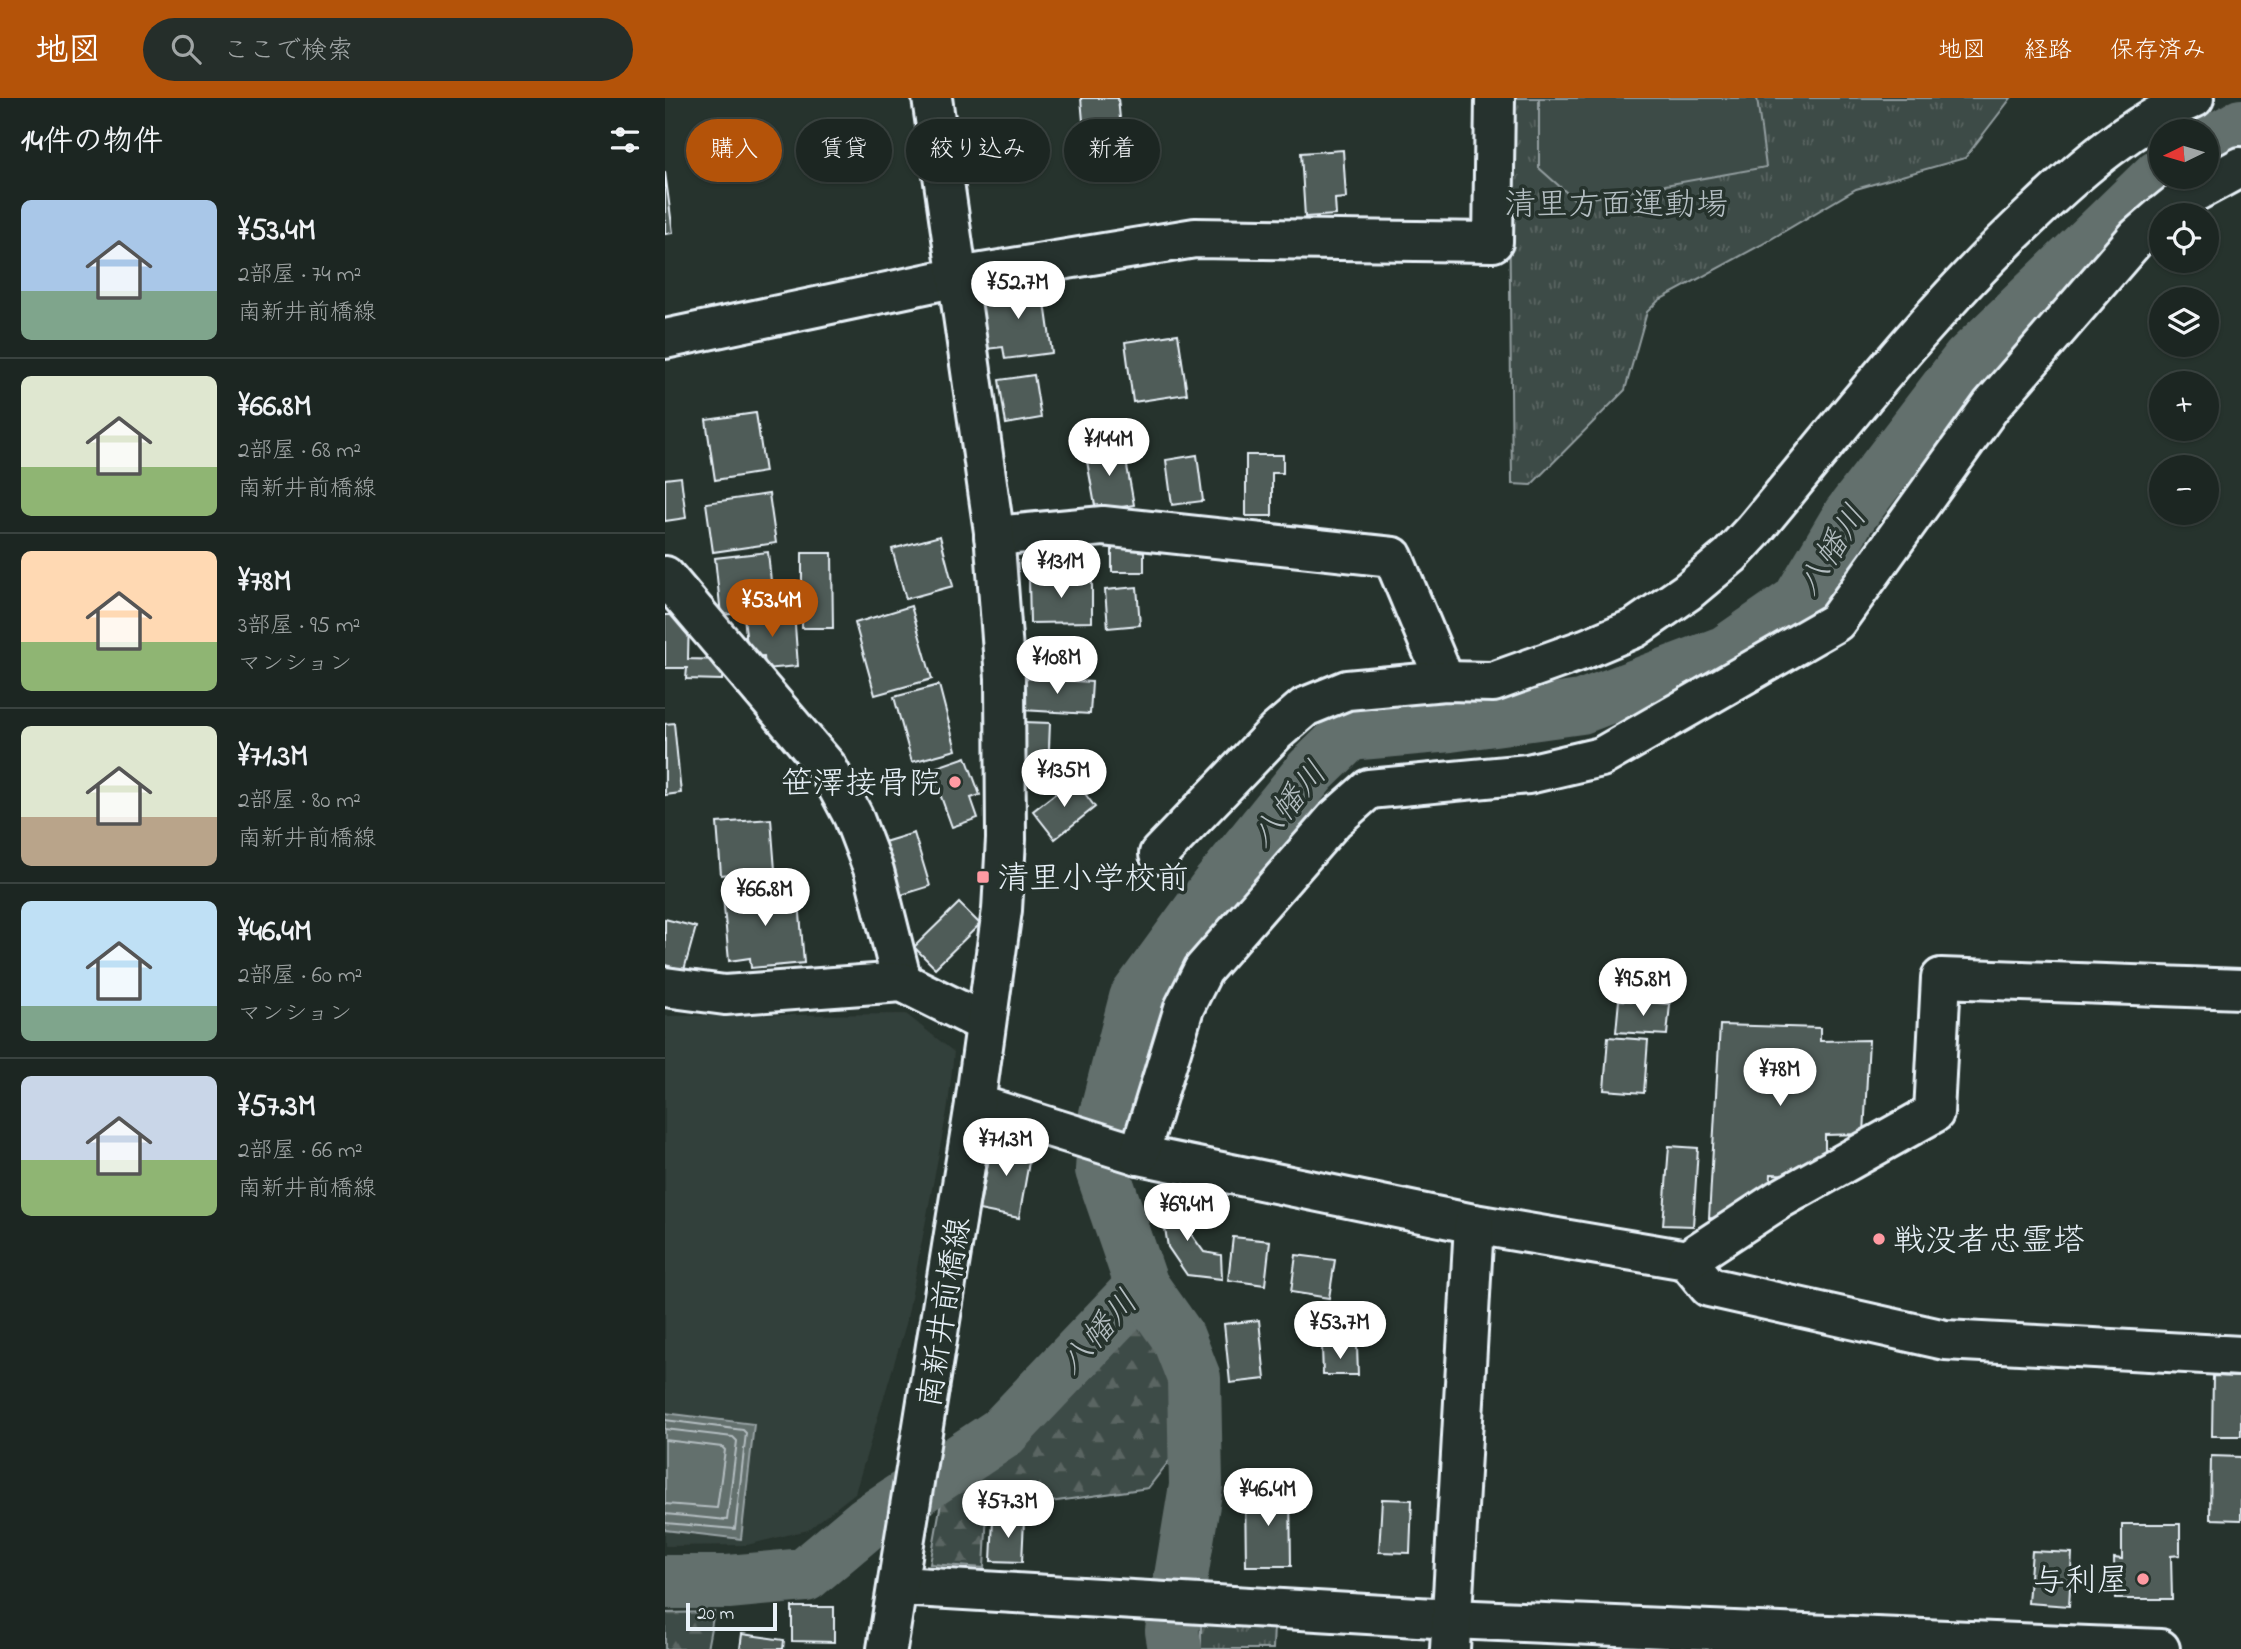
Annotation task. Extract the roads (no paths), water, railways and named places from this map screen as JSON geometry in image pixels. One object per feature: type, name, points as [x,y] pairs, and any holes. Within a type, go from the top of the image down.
[{"type":"street","name":"南新井前橋線","points":[[887,1649],[975,1104],[1002,910],[1008,765],[1005,678],[994,536],[932,98]]},
{"type":"street","points":[[665,339],[958,277],[1195,238],[1493,242],[1495,98]]},
{"type":"street","points":[[1159,854],[1276,732],[1305,707],[1347,690],[1445,681],[1493,682],[1635,628],[1687,592],[1730,556],[1754,530],[1951,294],[1998,246],[2078,171],[2127,135],[2194,98]]},
{"type":"street","points":[[2178,203],[2241,167]]},
{"type":"street","points":[[1133,1153],[1184,1008],[1203,970],[1334,820],[1369,789],[1528,774],[1601,757],[1836,622],[1991,406],[2138,236],[2149,227]]},
{"type":"street","points":[[994,536],[1103,526],[1393,557],[1445,681]]},
{"type":"street","points":[[665,576],[827,767],[853,816],[874,871],[902,982]]},
{"type":"street","points":[[1688,1260],[1780,1199],[1934,1113],[1941,978],[2241,989]]},
{"type":"street","points":[[665,987],[725,995],[902,982],[985,1023]]},
{"type":"street","points":[[975,1104],[1133,1153],[1474,1224],[1688,1260],[1709,1287],[1945,1340],[2241,1356]]},
{"type":"street","points":[[1450,1634],[1474,1224]]},
{"type":"street","points":[[898,1586],[1200,1603],[1450,1634],[2160,1649]]},
{"type":"water","points":[[665,1413],[754,1424],[741,1539],[665,1530]]},
{"type":"waterway","name":"八幡川","points":[[2219,138],[2241,126]]},
{"type":"waterway","name":"八幡川","points":[[1175,1649],[1172,1631],[1196,1486],[1194,1378],[1178,1337],[1142,1286],[1102,1170],[1106,1114],[1136,998],[1217,887],[1311,771],[1349,734],[1450,725],[1581,707],[1726,652],[1798,602],[1849,516],[1968,361],[2149,186]]},
{"type":"waterway","name":"八幡川","points":[[665,1582],[728,1582],[805,1575],[868,1522],[1002,1433],[1142,1286]]},
{"type":"place","name":"笹澤接骨院","points":[[955,782]]},
{"type":"place","name":"清里小学校前","points":[[983,877]]},
{"type":"place","name":"戦没者忠霊塔","points":[[1879,1239]]},
{"type":"place","name":"与利屋","points":[[2143,1579]]},
{"type":"park label","name":"清里方面運動場","points":[[1616,203]]}]
